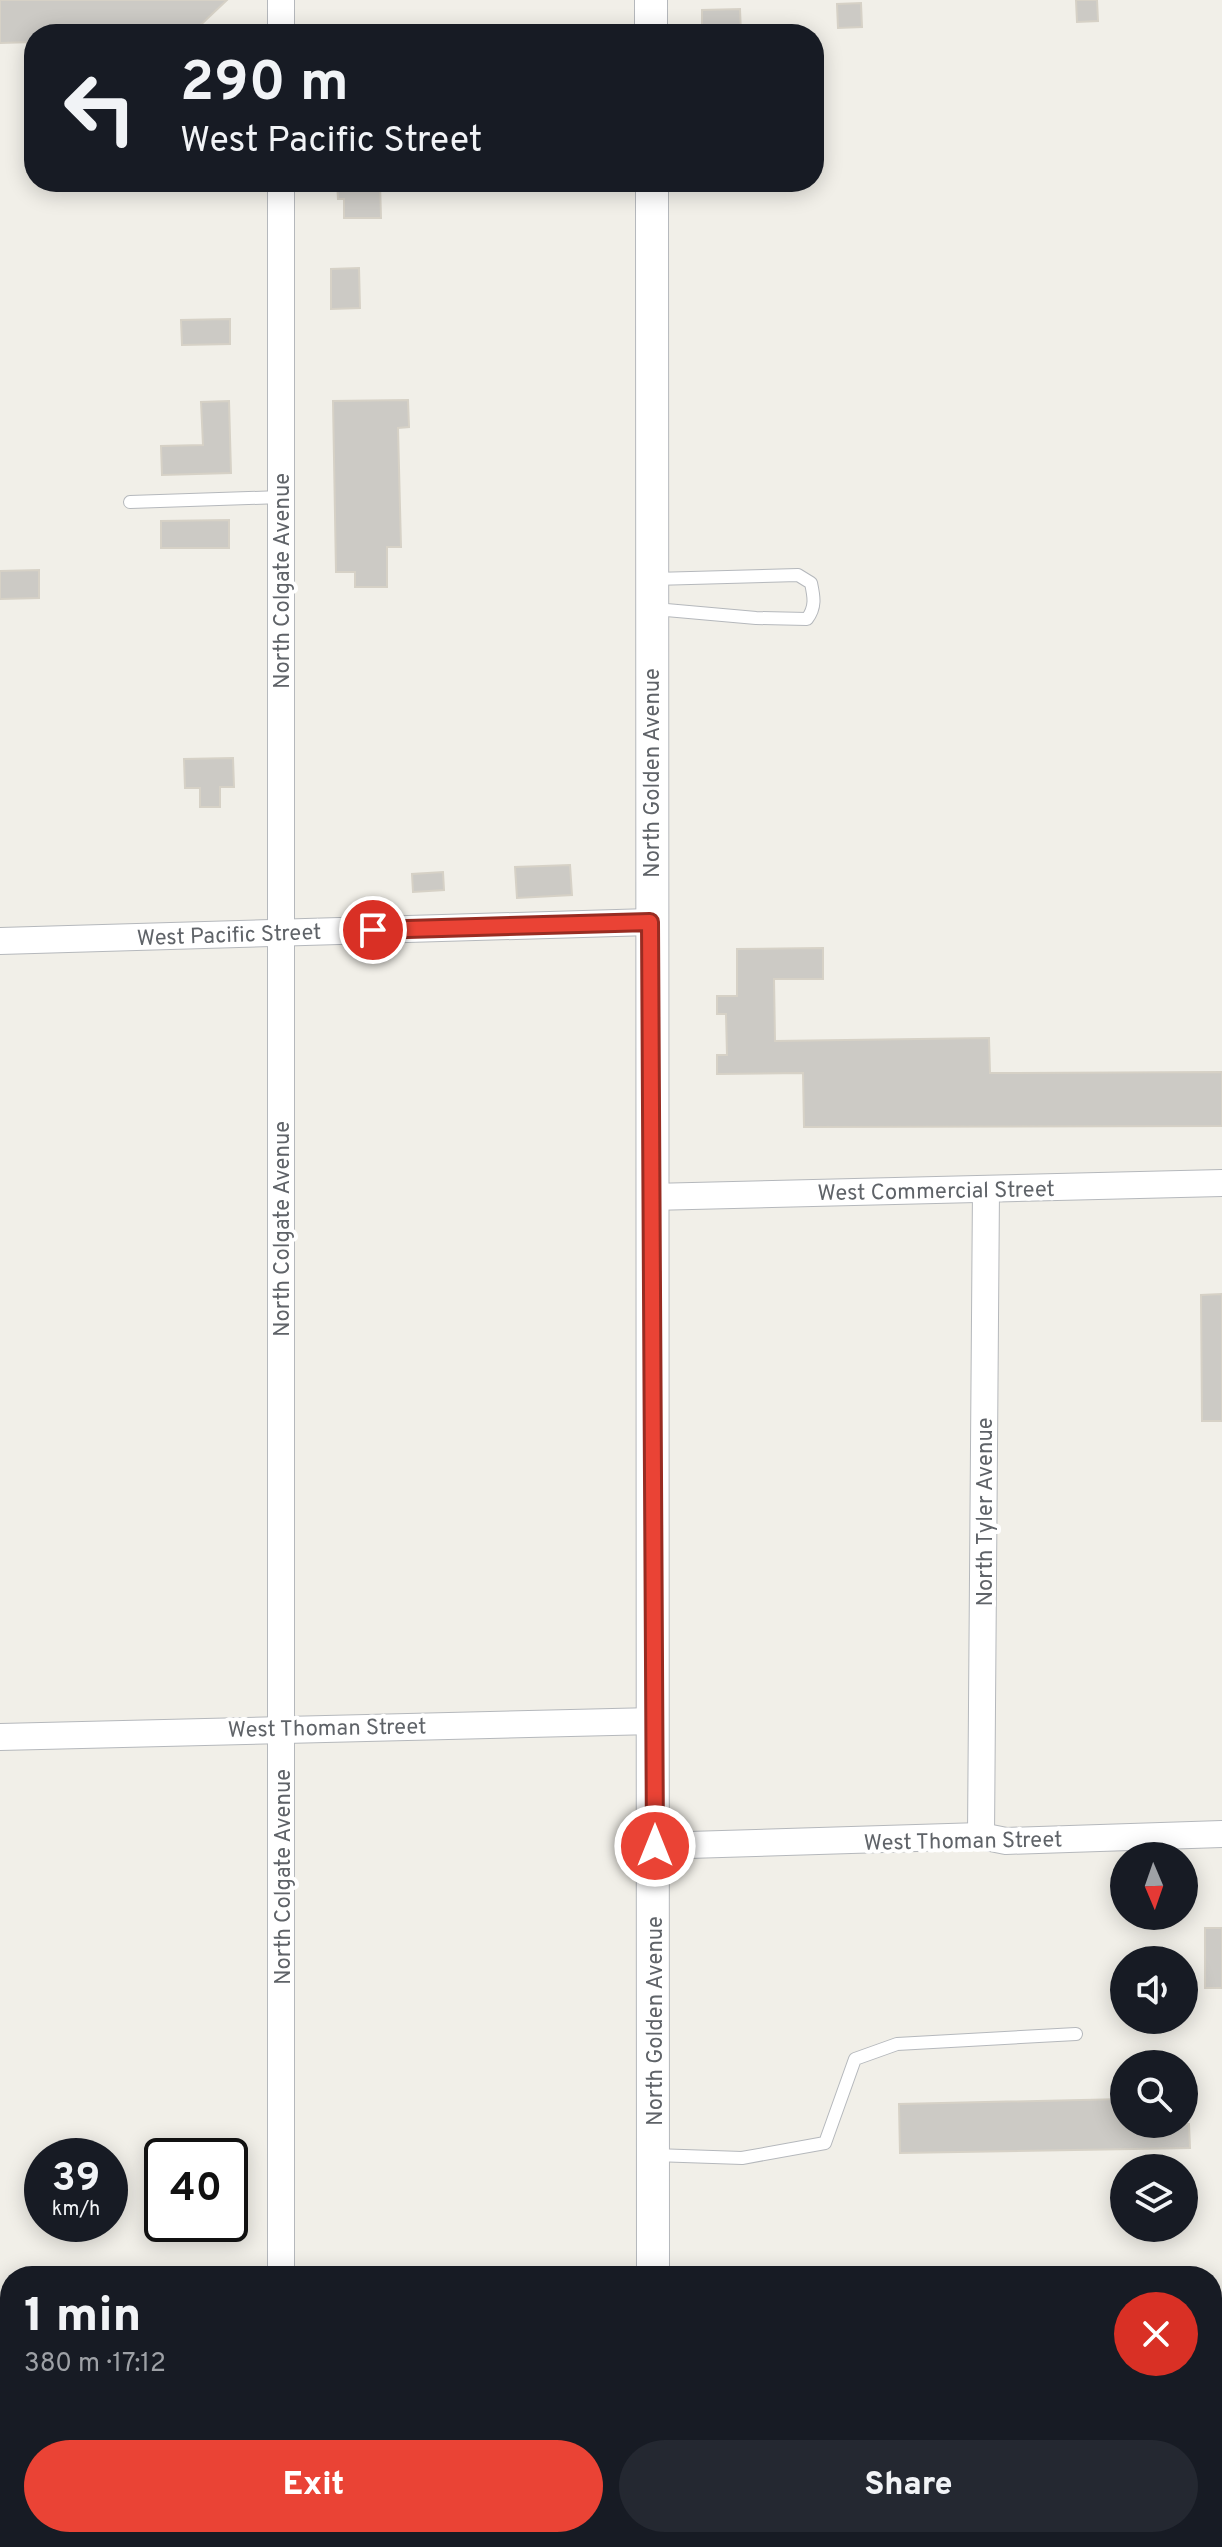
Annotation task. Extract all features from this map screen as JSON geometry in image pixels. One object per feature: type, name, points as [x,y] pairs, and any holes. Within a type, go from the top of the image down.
[{"type":"street","points":[[281,0],[281,24]]},
{"type":"street","points":[[651,0],[651,24]]},
{"type":"street","name":"North Colgate Avenue","points":[[281,192],[281,2266]]},
{"type":"street","name":"North Golden Avenue","points":[[652,192],[653,2266]]},
{"type":"street","name":"West Pacific Street","points":[[0,941],[650,922]]},
{"type":"street","name":"West Commercial Street","points":[[651,1197],[1222,1183]]},
{"type":"street","name":"North Tyler Avenue","points":[[981,1836],[986,1189]]},
{"type":"street","name":"West Thoman Street","points":[[0,1737],[654,1721]]},
{"type":"street","name":"West Thoman Street","points":[[655,1846],[981,1836],[1006,1841],[1222,1834]]},
{"type":"lane","points":[[130,502],[281,497]]},
{"type":"lane","points":[[798,575],[811,583],[814,597],[813,611],[807,619],[756,618],[652,594],[798,575]]},
{"type":"lane","points":[[654,2155],[742,2158],[825,2143],[855,2059],[897,2044],[1076,2034]]},
{"type":"building","points":[[0,0],[227,0],[202,24],[24,24],[24,42],[0,43]]},
{"type":"building","points":[[1076,0],[1097,0],[1098,21],[1077,22]]},
{"type":"building","points":[[861,3],[862,27],[838,28],[837,4]]},
{"type":"building","points":[[740,9],[741,24],[702,24],[702,10]]},
{"type":"building","points":[[338,192],[380,192],[381,218],[344,218],[344,199],[338,199]]},
{"type":"building","points":[[359,268],[360,308],[331,309],[331,269]]},
{"type":"building","points":[[230,319],[230,344],[182,345],[181,320]]},
{"type":"building","points":[[408,400],[409,427],[398,428],[401,547],[387,547],[387,587],[355,587],[355,572],[336,572],[333,401]]},
{"type":"building","points":[[229,401],[231,473],[162,475],[161,446],[203,445],[201,402]]},
{"type":"building","points":[[229,520],[229,548],[161,548],[161,521]]},
{"type":"building","points":[[39,570],[39,598],[0,599],[0,571]]},
{"type":"building","points":[[233,758],[234,787],[220,787],[220,807],[200,807],[200,788],[185,788],[184,759]]},
{"type":"building","points":[[570,865],[572,895],[517,898],[515,867]]},
{"type":"building","points":[[443,872],[444,890],[413,892],[412,874]]},
{"type":"building","points":[[823,948],[823,979],[774,979],[775,1041],[989,1038],[990,1073],[1222,1072],[1222,1126],[804,1127],[803,1073],[717,1074],[717,1055],[727,1055],[726,1014],[717,1014],[717,996],[737,996],[737,949]]},
{"type":"building","points":[[1222,1294],[1222,1421],[1202,1421],[1201,1295]]},
{"type":"building","points":[[1205,1928],[1222,1928],[1222,1988],[1205,1988]]},
{"type":"building","points":[[1110,2099],[1110,2138],[1190,2138],[1190,2148],[900,2153],[899,2104]]},
{"type":"route","points":[[373,930],[650,922],[655,1846]]}]
